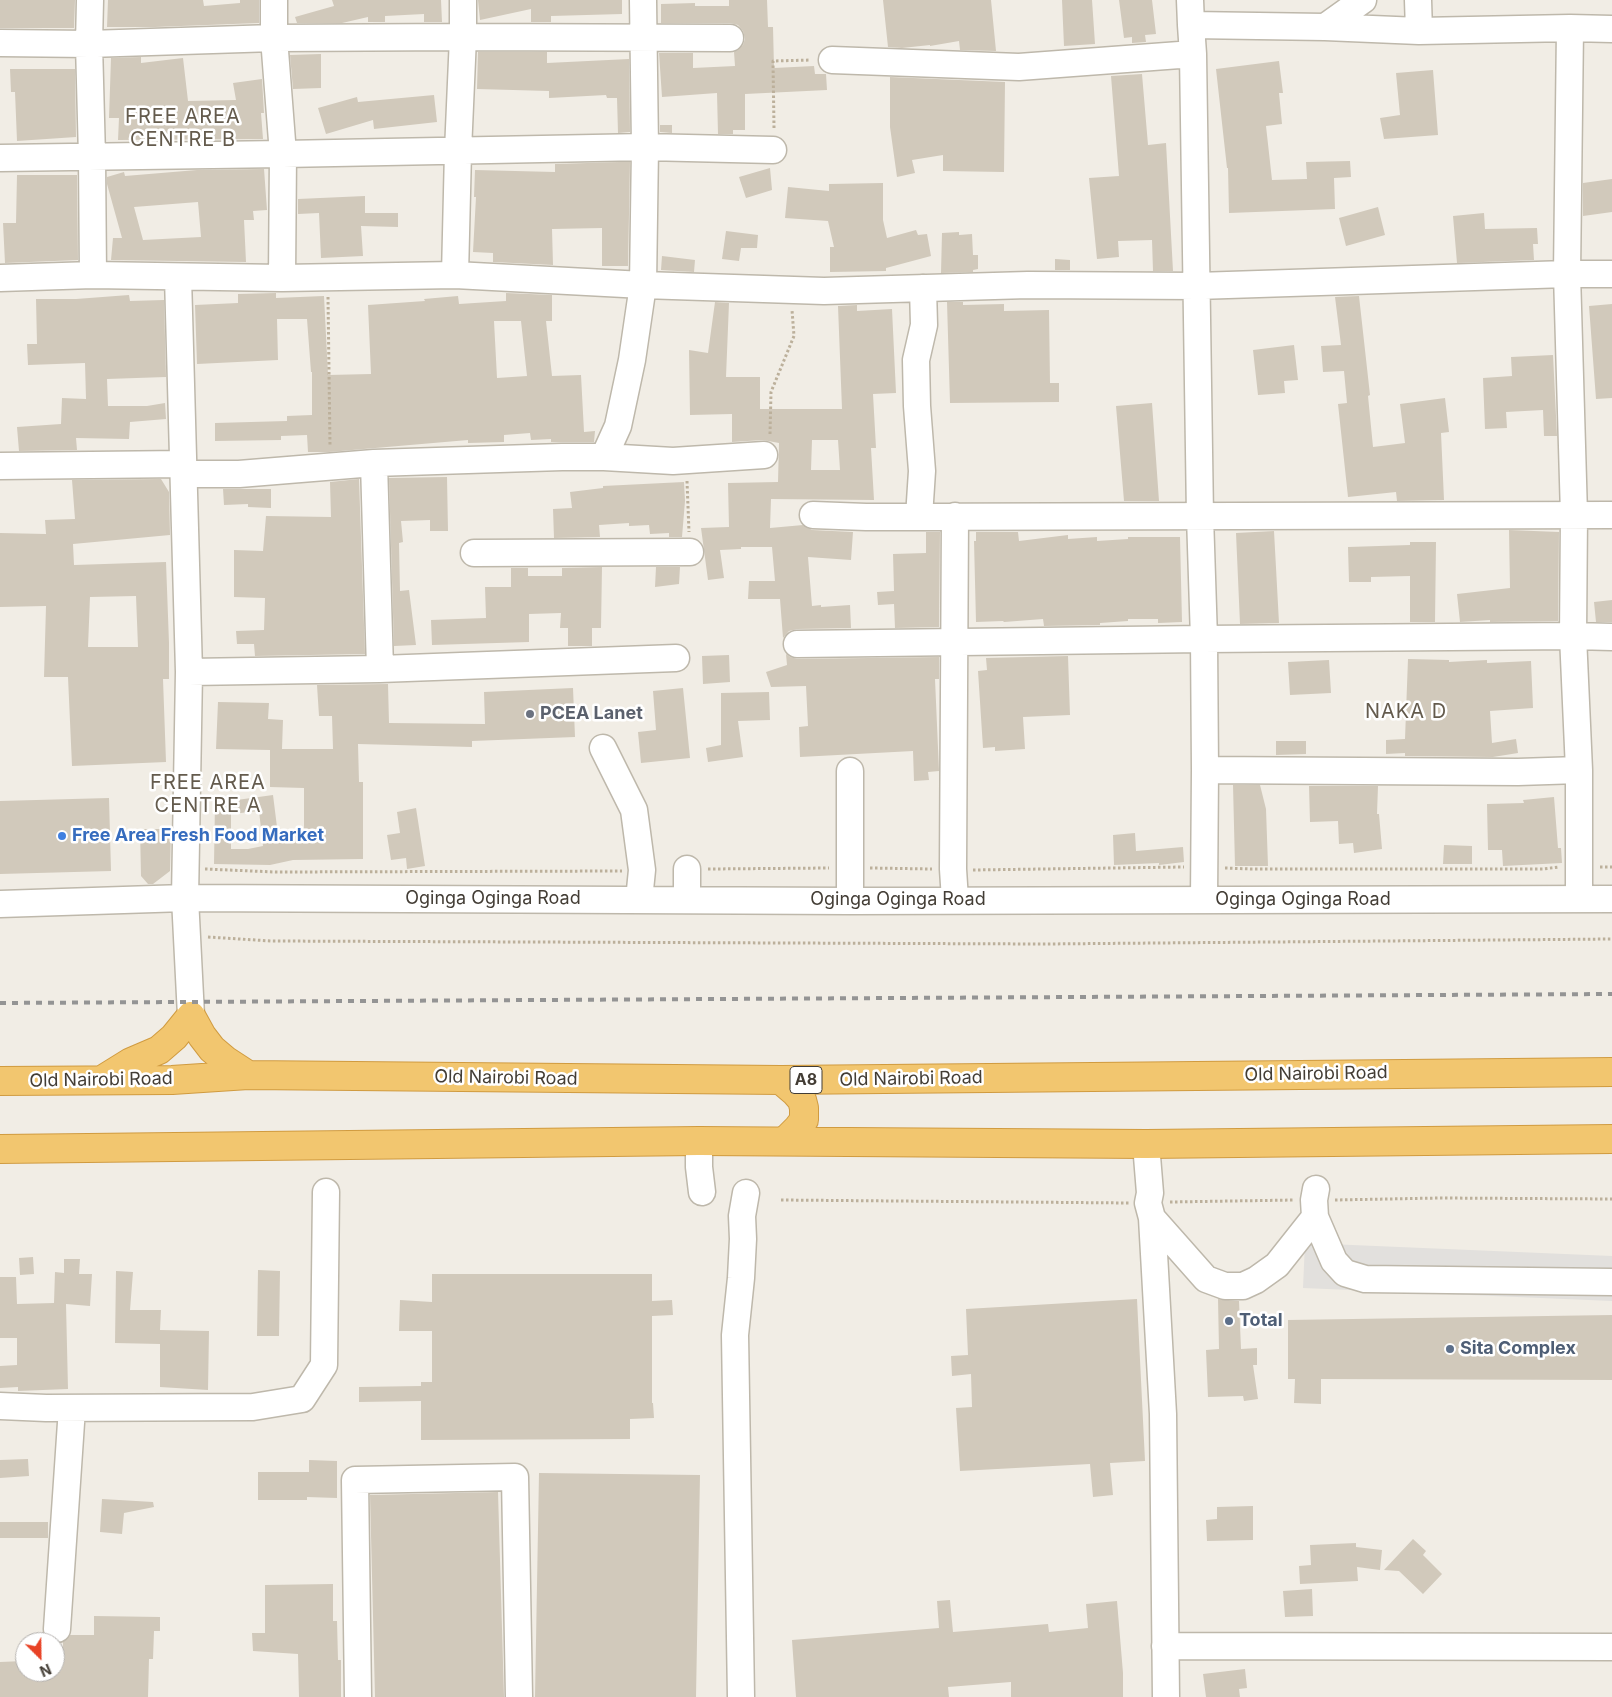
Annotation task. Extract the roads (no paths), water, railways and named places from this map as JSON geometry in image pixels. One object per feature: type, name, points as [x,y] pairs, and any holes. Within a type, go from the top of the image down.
[{"type":"highway","points":[[102,1080],[131,1062],[159,1050],[174,1037],[192,1016],[202,1036],[212,1049],[248,1075]]},
{"type":"highway","name":"Old Nairobi Road","points":[[0,1081],[172,1080],[248,1075],[781,1080],[1612,1072]]},
{"type":"highway","points":[[781,1080],[802,1100],[804,1108],[804,1120],[784,1141]]},
{"type":"highway","points":[[0,1149],[699,1141],[1146,1144],[1612,1138]]},
{"type":"street","points":[[90,0],[93,275]]},
{"type":"street","points":[[274,0],[274,38],[282,154],[282,278]]},
{"type":"street","points":[[455,275],[463,0]]},
{"type":"street","points":[[604,458],[618,426],[632,360],[643,285],[645,147],[643,0]]},
{"type":"street","points":[[1325,27],[1362,0]]},
{"type":"street","points":[[1418,0],[1419,31]]},
{"type":"street","points":[[1204,900],[1204,638],[1191,12],[1325,27],[1419,31],[1612,29]]},
{"type":"street","points":[[1570,28],[1567,274],[1574,515],[1573,636],[1579,770],[1579,899]]},
{"type":"street","points":[[0,43],[89,44],[274,38],[730,38]]},
{"type":"street","points":[[832,60],[1018,67],[1193,54]]},
{"type":"street","points":[[0,158],[645,147],[773,150]]},
{"type":"street","points":[[0,278],[93,275],[282,278],[455,275],[643,285],[824,291],[1028,285],[1197,286],[1612,274]]},
{"type":"street","points":[[178,277],[190,672],[184,898],[192,1016]]},
{"type":"street","points":[[919,517],[922,471],[916,360],[924,325],[923,288]]},
{"type":"street","points":[[0,466],[183,469],[239,474],[374,463],[604,458],[673,462],[764,455]]},
{"type":"street","points":[[374,463],[380,669]]},
{"type":"street","points":[[813,515],[919,517],[1612,515]]},
{"type":"street","points":[[955,516],[955,888]]},
{"type":"street","points":[[474,553],[690,552]]},
{"type":"street","points":[[797,644],[1204,638],[1612,637]]},
{"type":"street","points":[[190,672],[380,669],[676,658]]},
{"type":"street","points":[[603,748],[634,810],[642,870],[640,889]]},
{"type":"street","points":[[1205,770],[1509,772],[1579,770]]},
{"type":"street","points":[[850,771],[850,889]]},
{"type":"street","name":"Oginga Oginga Road","points":[[0,904],[184,898],[640,889],[687,883],[850,889],[955,888],[1204,900],[1612,899]]},
{"type":"street","points":[[699,1141],[699,1167],[702,1192]]},
{"type":"street","points":[[1146,1144],[1162,1414],[1166,1697]]},
{"type":"street","points":[[0,1406],[72,1408],[253,1407],[302,1399],[324,1365],[326,1192]]},
{"type":"street","points":[[741,1697],[735,1335],[742,1278],[742,1216],[746,1193]]},
{"type":"street","points":[[1150,1210],[1206,1279],[1225,1286],[1243,1286],[1256,1280],[1277,1265],[1315,1202],[1334,1261],[1345,1273],[1365,1279],[1612,1282]]},
{"type":"street","points":[[56,1630],[72,1408]]},
{"type":"street","points":[[358,1697],[355,1480],[515,1477],[519,1697]]},
{"type":"street","points":[[1165,1646],[1612,1647]]},
{"type":"railway","points":[[0,1003],[1612,994]]},
{"type":"place","name":"PCEA Lanet","points":[[530,714]]},
{"type":"place","name":"Free Area Fresh Food Market","points":[[62,836]]},
{"type":"place","name":"Total","points":[[1229,1321]]},
{"type":"place","name":"Sita Complex","points":[[1450,1349]]},
{"type":"district","name":"FREE AREA CENTRE B","points":[[183,128]]},
{"type":"district","name":"NAKA D","points":[[1406,712]]},
{"type":"district","name":"FREE AREA CENTRE A","points":[[208,794]]}]
